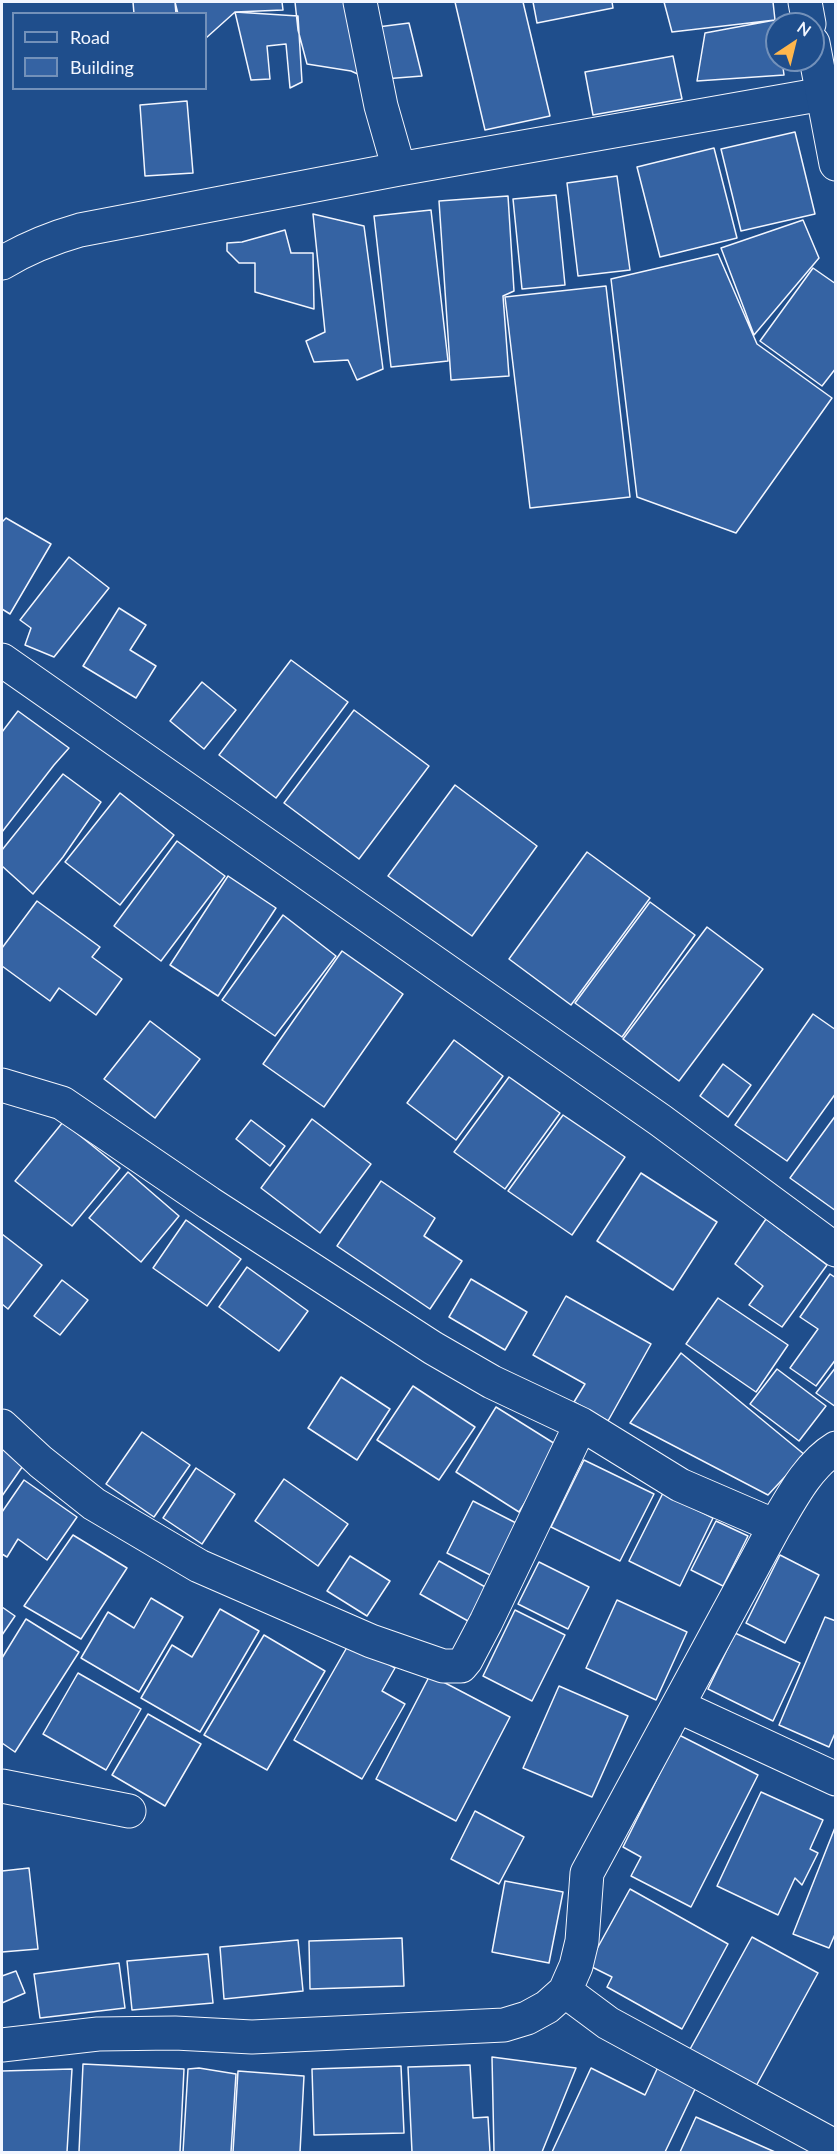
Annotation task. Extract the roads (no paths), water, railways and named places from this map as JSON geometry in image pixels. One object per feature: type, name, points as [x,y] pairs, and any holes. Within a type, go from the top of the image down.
[{"type":"street","points":[[360,2],[381,106],[399,169]]},
{"type":"street","points":[[819,72],[836,164]]},
{"type":"street","points":[[2,263],[21,251],[80,230],[399,169],[823,94]]},
{"type":"street","points":[[2,660],[651,1113],[836,1250]]},
{"type":"street","points":[[2,1085],[62,1102],[209,1203],[433,1348],[492,1382],[581,1424],[680,1485],[775,1526]]},
{"type":"street","points":[[2,1426],[41,1462],[94,1504],[199,1566],[371,1641],[443,1666],[453,1667],[461,1666],[466,1660],[581,1424]]},
{"type":"street","points":[[2,2045],[98,2034],[175,2033],[252,2037],[504,2025],[526,2018],[548,2007],[565,1991],[576,1966],[582,1941],[587,1874],[775,1526],[792,1497],[822,1456],[836,1448]]},
{"type":"street","points":[[678,1706],[836,1779]]},
{"type":"street","points":[[2,1786],[129,1811]]},
{"type":"street","points":[[565,1991],[608,2023],[836,2147]]}]
